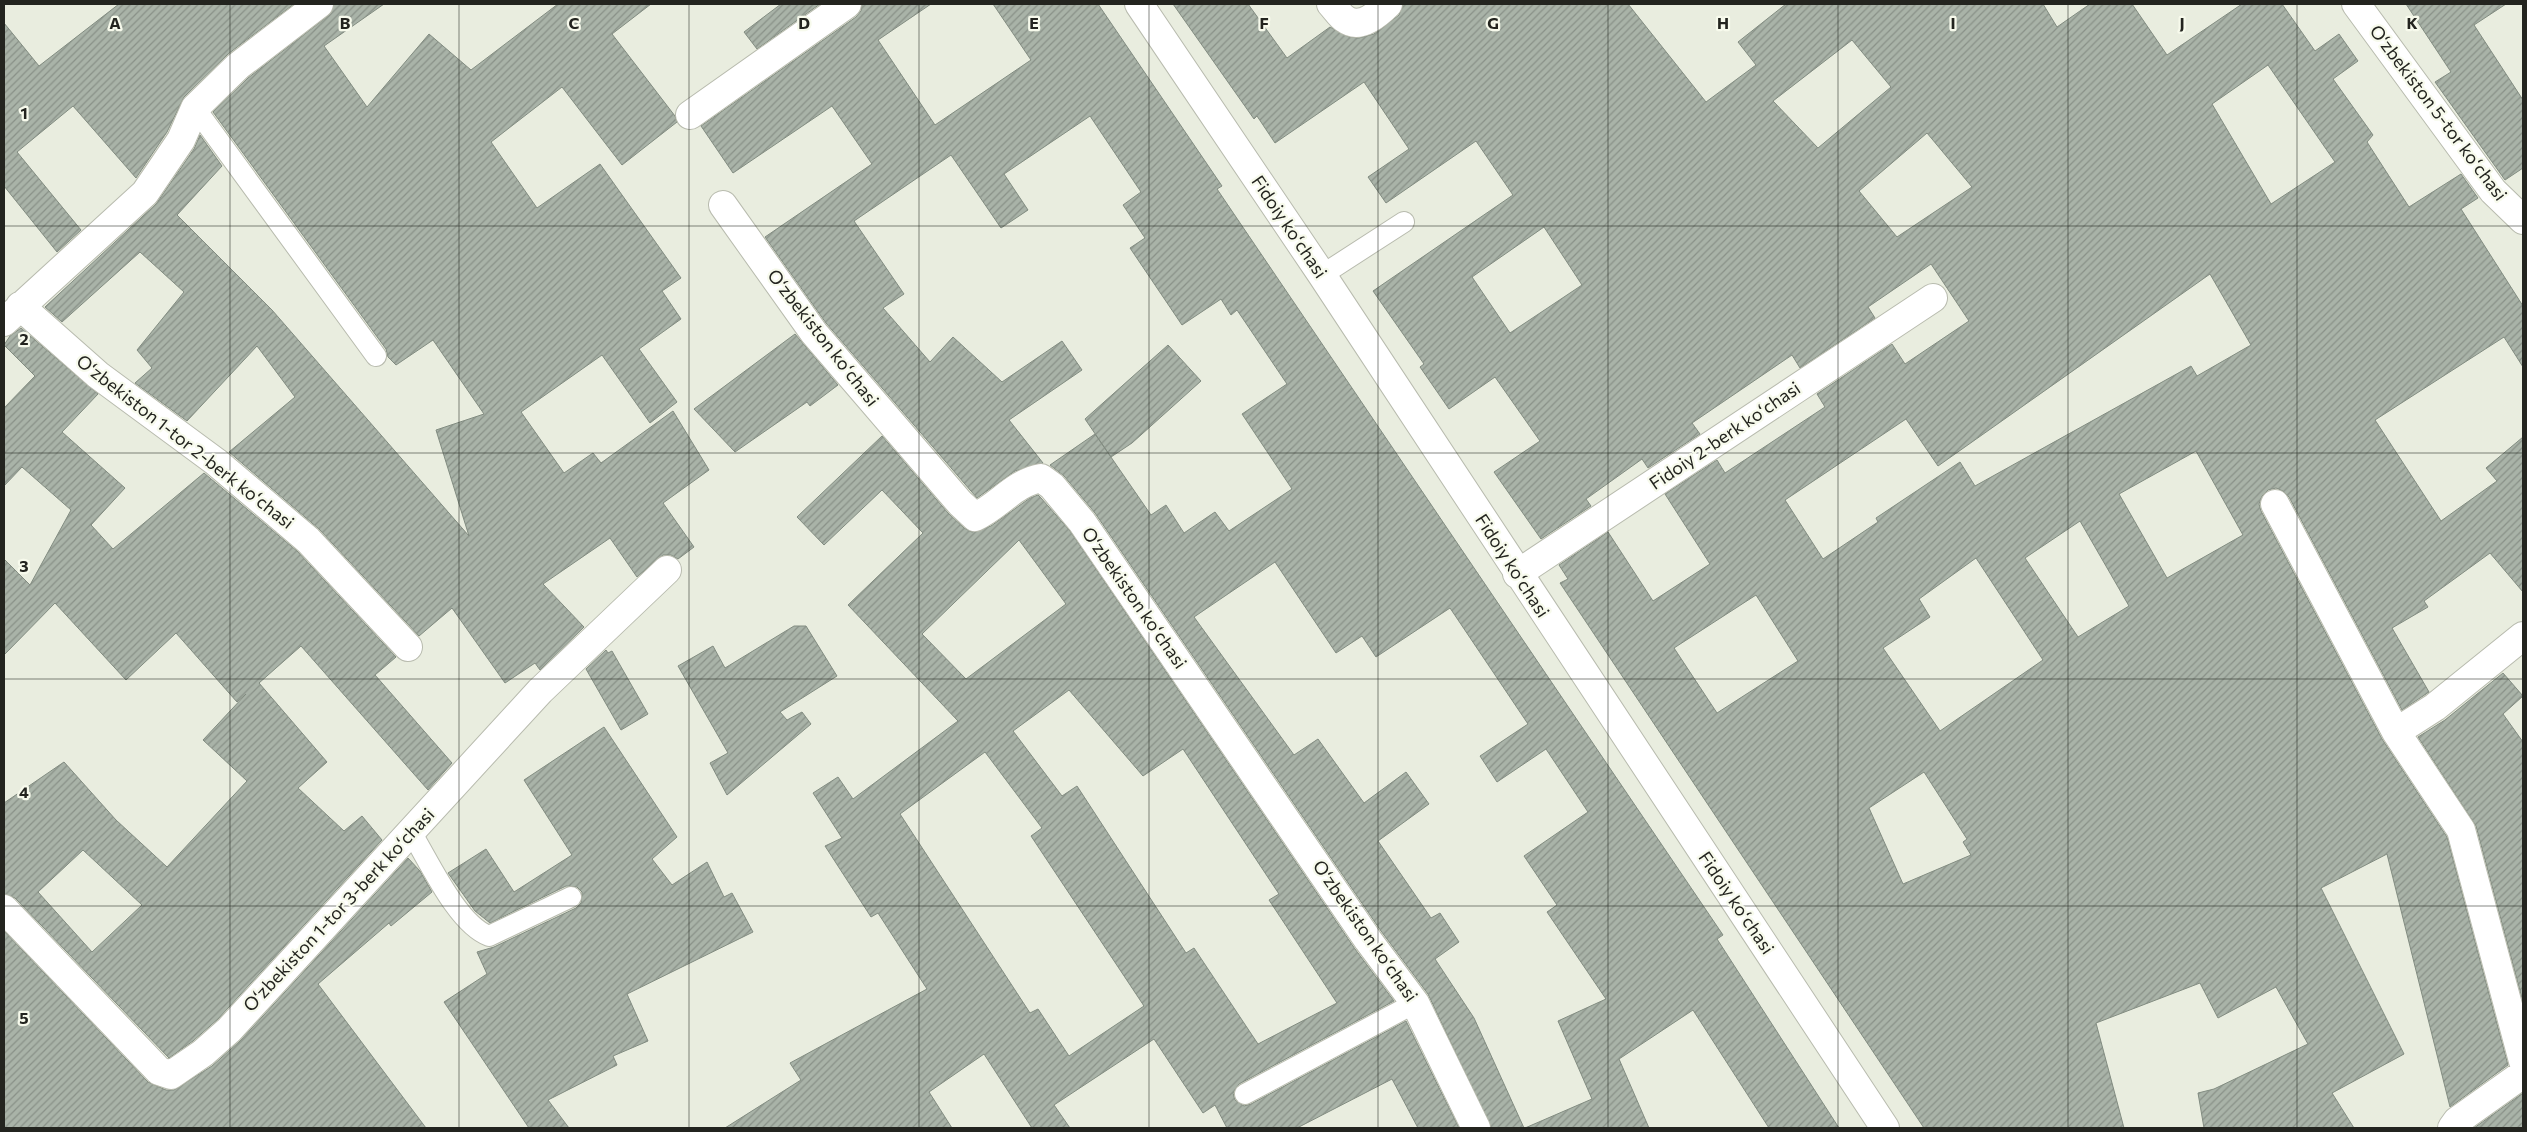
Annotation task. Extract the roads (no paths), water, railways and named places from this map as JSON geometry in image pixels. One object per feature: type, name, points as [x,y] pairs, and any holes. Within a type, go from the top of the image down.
[{"type":"street","points":[[12,314],[145,193],[180,140],[194,108],[238,66],[320,4]]},
{"type":"street","points":[[690,115],[847,4]]},
{"type":"street","name":"Fidoiy koʻchasi","points":[[1139,4],[1322,275],[1517,574],[1885,1128]]},
{"type":"street","points":[[1331,4],[1345,20],[1357,23],[1375,17],[1388,4]]},
{"type":"street","name":"Oʻzbekiston 5-tor koʻchasi","points":[[2356,4],[2493,192],[2523,220]]},
{"type":"street","name":"Oʻzbekiston koʻchasi","points":[[723,205],[838,362],[960,503],[975,517],[986,512],[1028,480],[1041,478],[1052,486],[1082,522],[1368,940],[1416,1003],[1476,1128]]},
{"type":"street","name":"Fidoiy 2-berk koʻchasi","points":[[1517,574],[1933,298]]},
{"type":"street","name":"Oʻzbekiston 1-tor 2-berk koʻchasi","points":[[12,314],[216,462],[308,540],[408,647]]},
{"type":"street","points":[[2275,504],[2396,732],[2461,830],[2523,1061]]},
{"type":"street","name":"Oʻzbekiston 1-tor 3-berk koʻchasi","points":[[4,909],[160,1071],[171,1075],[203,1053],[229,1030],[540,691],[667,570]]},
{"type":"street","points":[[2396,732],[2435,707],[2523,636]]},
{"type":"street","points":[[2452,1128],[2457,1121],[2523,1074]]},
{"type":"lane","points":[[194,108],[376,356]]},
{"type":"lane","points":[[1322,275],[1404,222]]},
{"type":"lane","points":[[411,832],[462,916],[478,932],[489,936],[571,898]]},
{"type":"lane","points":[[1245,1094],[1416,1003]]}]
